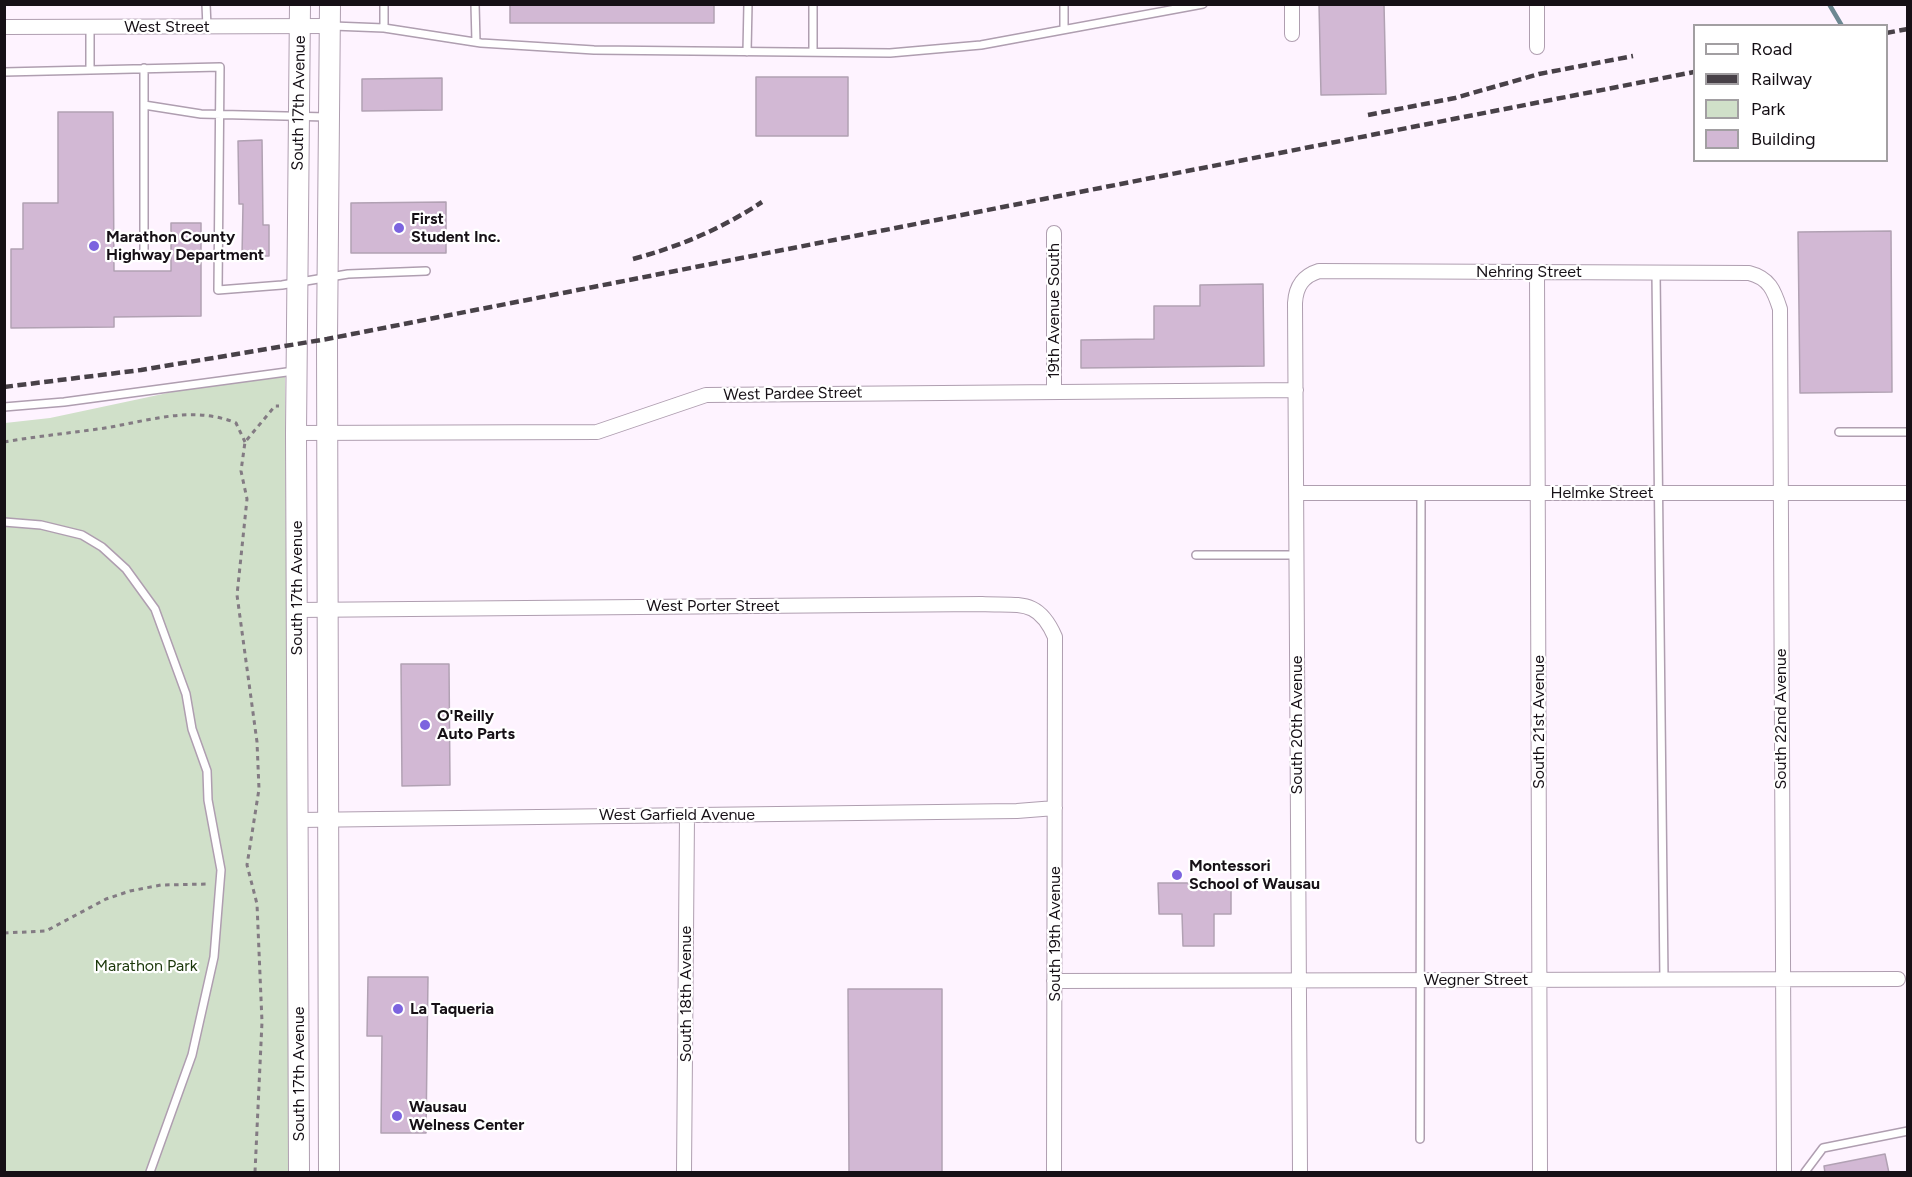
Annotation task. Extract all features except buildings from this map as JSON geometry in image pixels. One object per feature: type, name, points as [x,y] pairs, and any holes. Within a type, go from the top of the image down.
[{"type":"main road","name":"South 17th Avenue","points":[[299,1173],[296,433],[300,4]]},
{"type":"main road","name":"South 17th Avenue","points":[[329,1173],[330,4]]},
{"type":"street","points":[[1292,4],[1292,34]]},
{"type":"street","points":[[1537,4],[1537,46]]},
{"type":"street","name":"West Street","points":[[4,27],[330,26]]},
{"type":"street","name":"19th Avenue South","points":[[1054,232],[1054,390]]},
{"type":"street","name":"Nehring Street","points":[[1303,279],[1319,271],[1756,275]]},
{"type":"street","name":"South 21st Avenue","points":[[1537,272],[1540,1173]]},
{"type":"street","name":"South 22nd Avenue","points":[[1756,275],[1774,289],[1780,309],[1779,494],[1784,1173]]},
{"type":"street","name":"South 20th Avenue","points":[[1300,1173],[1295,293],[1303,279]]},
{"type":"street","name":"West Pardee Street","points":[[296,433],[597,432],[706,395],[1054,390],[1296,390]]},
{"type":"street","name":"Helmke Street","points":[[1297,493],[1908,493]]},
{"type":"street","name":"West Porter Street","points":[[297,609],[570,606],[1029,606],[1043,614],[1056,637],[1055,695]]},
{"type":"street","name":"South 19th Avenue","points":[[1054,1173],[1055,695]]},
{"type":"street","name":"West Garfield Avenue","points":[[298,820],[1017,811],[1055,808]]},
{"type":"street","name":"South 18th Avenue","points":[[684,1173],[687,816]]},
{"type":"street","name":"Wegner Street","points":[[1054,981],[1898,979]]},
{"type":"lane","points":[[206,4],[207,27]]},
{"type":"lane","points":[[384,4],[384,28]]},
{"type":"lane","points":[[475,4],[476,42]]},
{"type":"lane","points":[[747,52],[748,4]]},
{"type":"lane","points":[[813,4],[813,52]]},
{"type":"lane","points":[[1064,4],[1064,29]]},
{"type":"lane","points":[[330,26],[384,28],[476,42],[594,50],[931,51],[1203,4]]},
{"type":"lane","points":[[90,27],[90,70]]},
{"type":"lane","points":[[4,72],[220,67],[218,290],[297,282],[328,276],[426,271]]},
{"type":"lane","points":[[144,68],[144,252]]},
{"type":"lane","points":[[144,105],[171,111],[220,115],[329,117]]},
{"type":"lane","points":[[1656,273],[1664,979]]},
{"type":"lane","points":[[4,407],[64,402],[297,370]]},
{"type":"lane","points":[[1839,432],[1908,432]]},
{"type":"lane","points":[[1419,1139],[1421,493]]},
{"type":"lane","points":[[4,522],[41,525],[82,535],[102,547],[126,568],[155,609],[186,694],[192,729],[207,771],[208,800],[221,870],[214,957],[192,1055],[150,1173]]},
{"type":"lane","points":[[1196,555],[1297,555]]},
{"type":"lane","points":[[1805,1173],[1823,1148],[1908,1131]]},
{"type":"path","points":[[255,1173],[262,1022],[256,904],[247,865],[259,789],[257,742],[237,594],[247,499],[241,471],[245,442],[275,406],[297,406]]},
{"type":"path","points":[[4,442],[105,428],[172,415],[220,416],[236,423],[245,442]]},
{"type":"path","points":[[4,933],[46,931],[106,899],[130,891],[161,885],[220,884]]},
{"type":"green space","name":"Marathon Park","points":[[285,368],[289,1172],[5,1172],[5,423],[50,418]]},
{"type":"waterway","points":[[1829,4],[1841,24]]},
{"type":"railway","points":[[1888,33],[1908,29]]},
{"type":"railway","points":[[1368,115],[1455,98],[1539,74],[1633,56]]},
{"type":"railway","points":[[4,387],[141,370],[327,339],[1693,72]]},
{"type":"railway","points":[[633,259],[700,236],[762,202]]},
{"type":"place","name":"First Student Inc.","points":[[399,228]]},
{"type":"place","name":"Marathon County Highway Department","points":[[94,246]]},
{"type":"place","name":"O'Reilly Auto Parts","points":[[425,725]]},
{"type":"place","name":"Montessori School of Wausau","points":[[1177,875]]},
{"type":"place","name":"La Taqueria","points":[[398,1009]]},
{"type":"place","name":"Wausau Welness Center","points":[[397,1116]]}]
